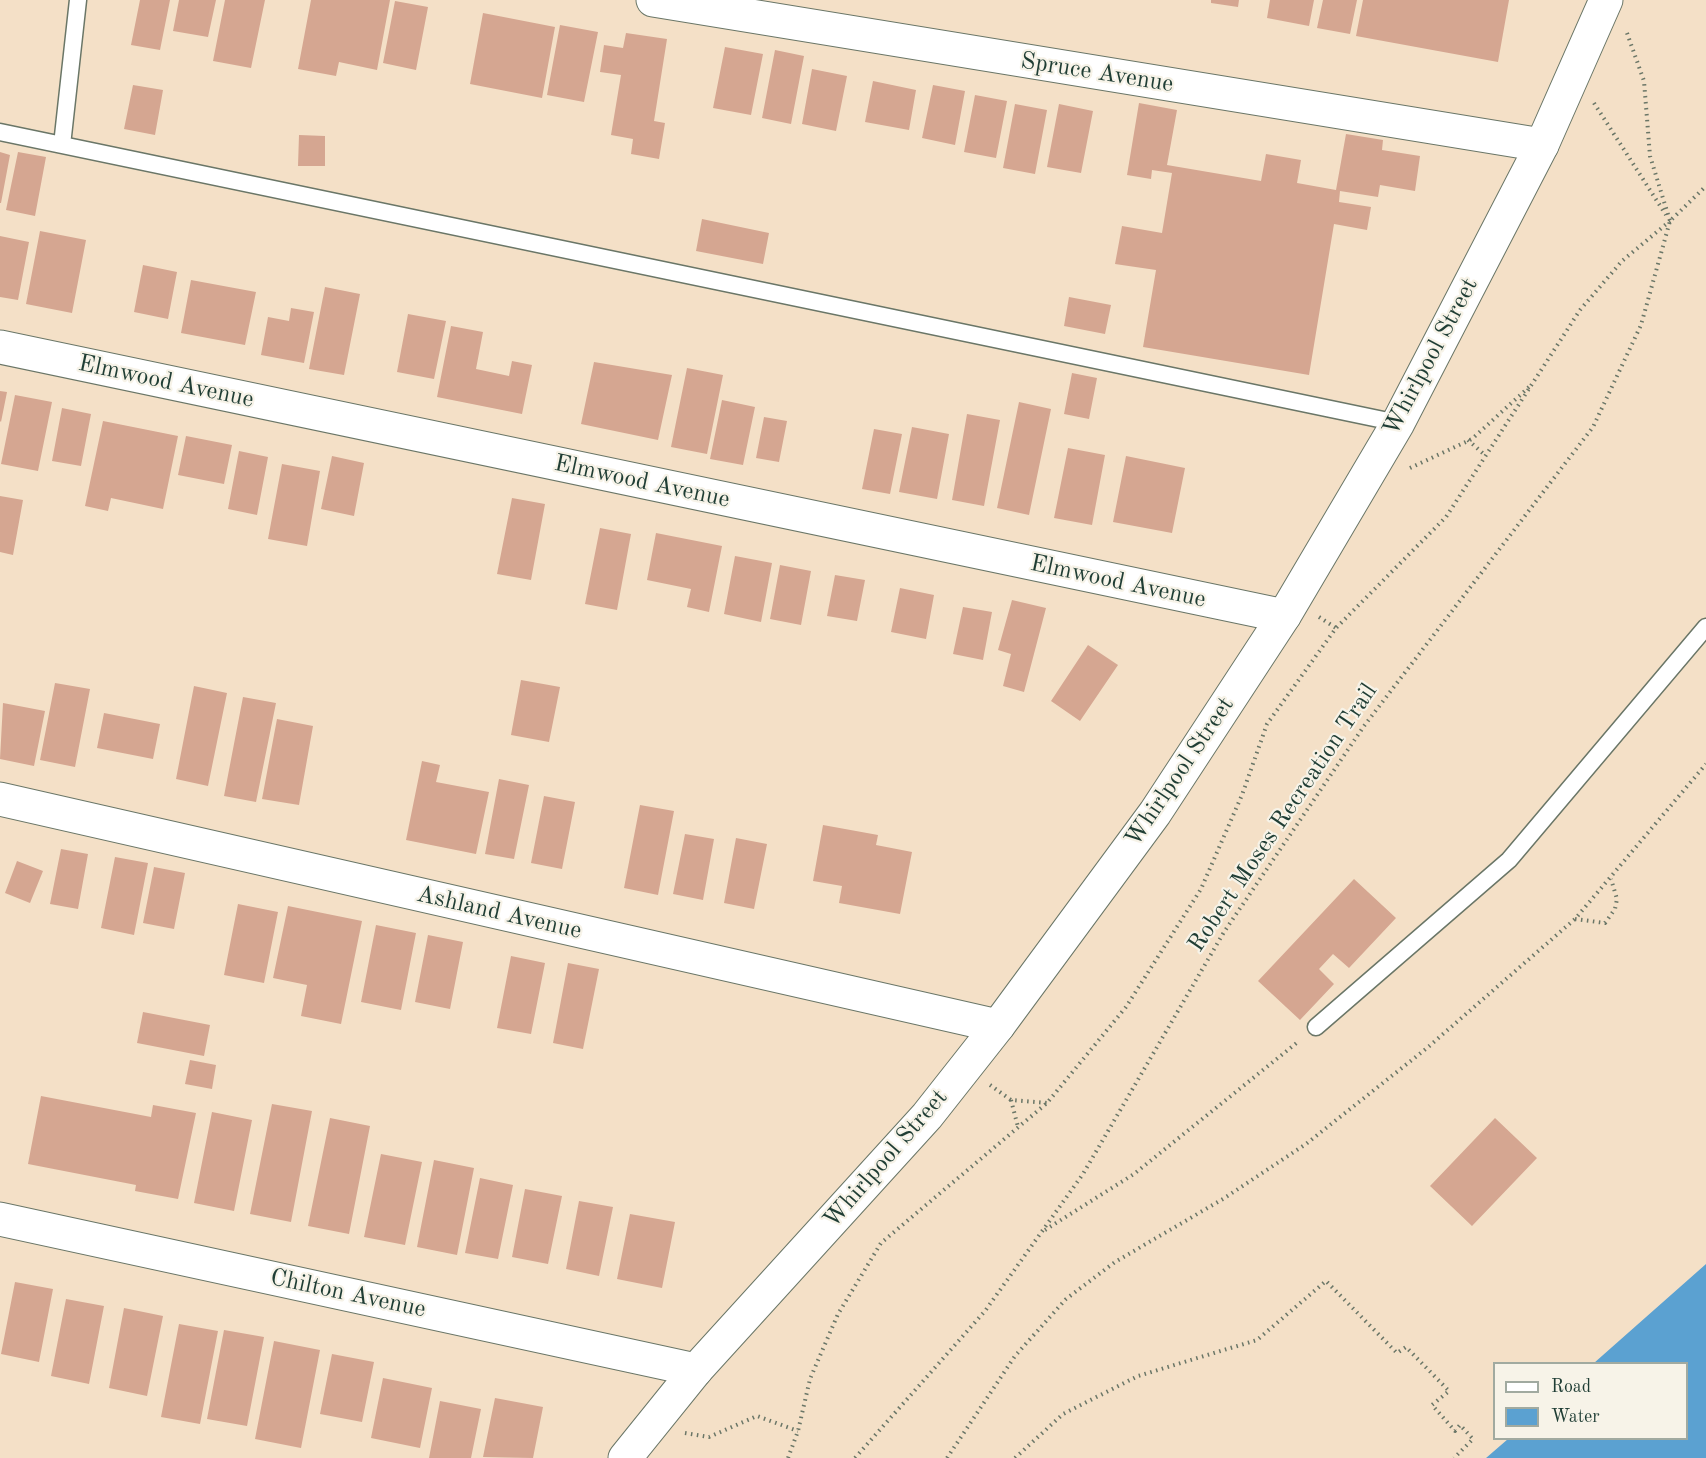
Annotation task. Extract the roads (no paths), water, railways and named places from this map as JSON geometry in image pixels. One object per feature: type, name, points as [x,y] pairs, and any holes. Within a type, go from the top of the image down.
[{"type":"street","name":"Spruce Avenue","points":[[653,0],[1542,145]]},
{"type":"street","name":"Whirlpool Street","points":[[625,1458],[696,1370],[927,1116],[998,1026],[1155,813],[1284,616],[1398,423],[1542,145],[1606,0]]},
{"type":"street","name":"Elmwood Avenue","points":[[0,347],[1284,616]]},
{"type":"street","name":"Ashland Avenue","points":[[0,800],[998,1026]]},
{"type":"street","name":"Chilton Avenue","points":[[0,1219],[696,1370]]},
{"type":"lane","points":[[62,145],[78,0]]},
{"type":"lane","points":[[0,132],[1398,423]]},
{"type":"lane","points":[[1316,1027],[1509,860],[1706,627]]},
{"type":"water","points":[[1706,1264],[1706,1458],[1486,1458],[1507,1440],[1688,1440],[1688,1362],[1595,1362]]}]
